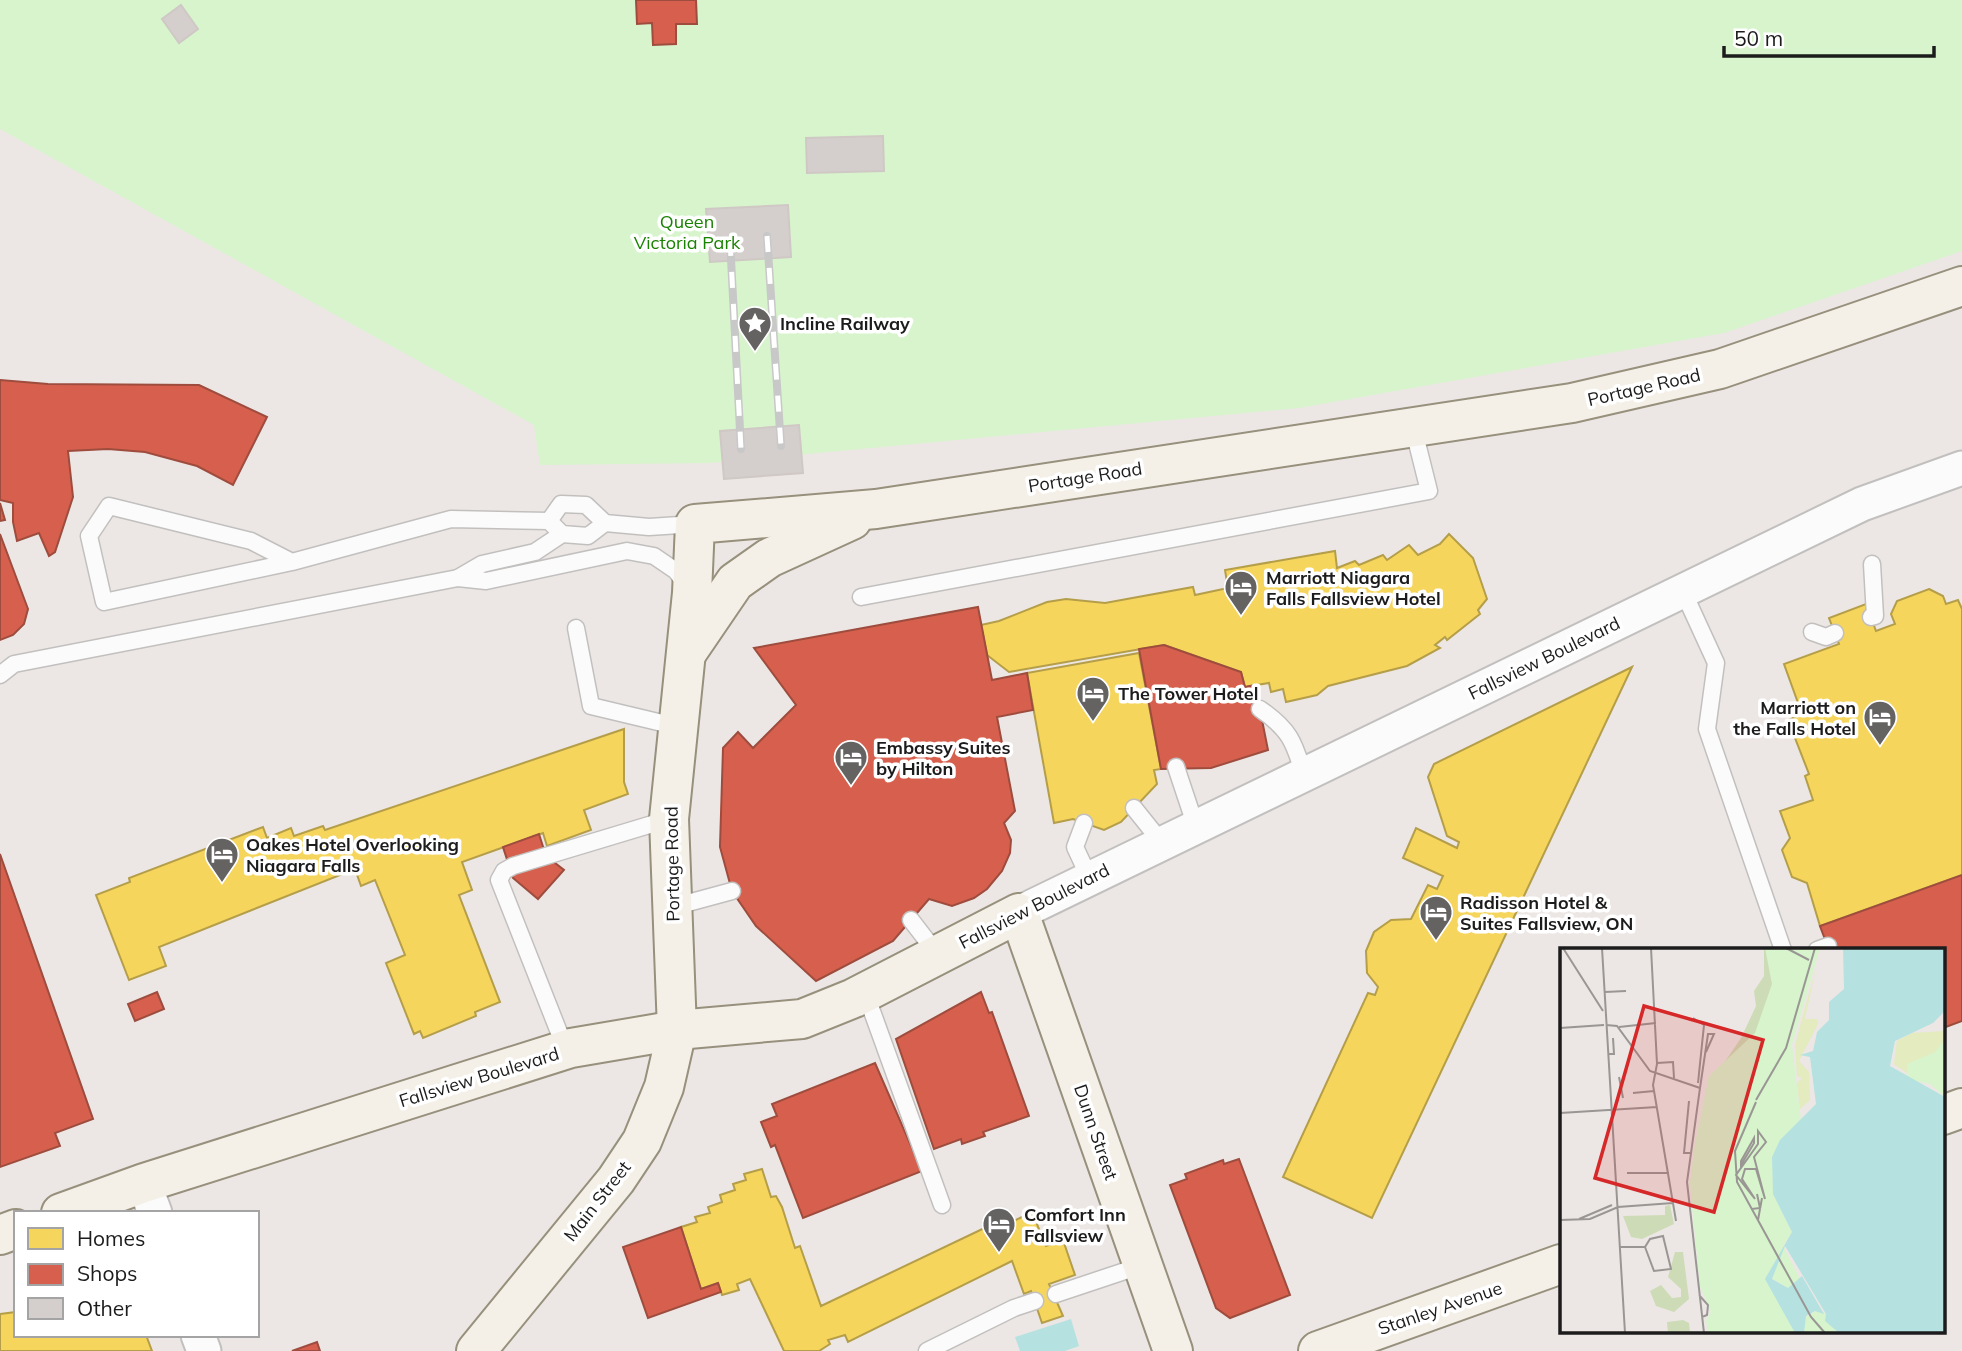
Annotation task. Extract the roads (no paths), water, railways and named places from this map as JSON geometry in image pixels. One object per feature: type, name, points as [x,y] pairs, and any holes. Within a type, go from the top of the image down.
[{"type":"main road","name":"Portage Road","points":[[677,1030],[669,819],[692,593],[695,524],[876,509],[1572,403],[1720,369],[1962,286]]},
{"type":"main road","points":[[686,654],[735,583],[769,558],[876,509]]},
{"type":"main road","name":"Fallsview Boulevard","points":[[73,1211],[149,1198],[566,1050],[603,1040],[677,1030],[802,1019],[865,992],[1019,913]]},
{"type":"main road","name":"Dunn Street","points":[[1019,913],[1173,1351]]},
{"type":"main road","name":"Main Street","points":[[476,1351],[616,1180],[642,1141],[662,1096],[677,1030]]},
{"type":"main road","points":[[1944,1115],[1962,1108]]},
{"type":"main road","name":"Stanley Avenue","points":[[1318,1351],[1560,1264]]},
{"type":"street","name":"Fallsview Boulevard","points":[[1019,913],[1862,504],[1962,468]]},
{"type":"lane","points":[[861,597],[1429,491],[1413,427]]},
{"type":"lane","points":[[550,522],[561,504],[586,505],[605,523],[649,527],[695,524]]},
{"type":"lane","points":[[292,562],[251,541],[109,506],[89,536],[104,603],[292,562],[451,519],[550,522],[562,534]]},
{"type":"lane","points":[[458,578],[482,564],[535,552],[562,534],[587,536],[605,523]]},
{"type":"lane","points":[[0,675],[14,664],[458,578],[486,581],[627,551],[654,556],[677,571],[692,593]]},
{"type":"lane","points":[[1871,617],[1875,615],[1872,564]]},
{"type":"lane","points":[[1683,591],[1716,663],[1707,729],[1782,948]]},
{"type":"lane","points":[[576,628],[591,706],[679,727]]},
{"type":"lane","points":[[1812,632],[1826,637],[1835,633]]},
{"type":"lane","points":[[1260,709],[1278,722],[1293,739],[1304,775]]},
{"type":"lane","points":[[1176,767],[1196,827]]},
{"type":"lane","points":[[1134,808],[1162,843]]},
{"type":"lane","points":[[566,1050],[499,880],[504,871],[513,866],[669,819]]},
{"type":"lane","points":[[1084,823],[1075,847],[1089,877]]},
{"type":"lane","points":[[672,907],[732,891]]},
{"type":"lane","points":[[911,920],[938,954]]},
{"type":"lane","points":[[865,992],[942,1205]]},
{"type":"lane","points":[[1056,1294],[1143,1265]]},
{"type":"lane","points":[[927,1351],[1014,1308],[1035,1301]]},
{"type":"water","points":[[1071,1319],[1079,1346],[1065,1351],[1020,1351],[1015,1337]]},
{"type":"railway","points":[[767,236],[781,446]]},
{"type":"railway","points":[[730,240],[741,449]]},
{"type":"place","name":"Incline Railway","points":[[755,353]]},
{"type":"place","name":"Marriott Niagara Falls Fallsview Hotel","points":[[1241,617]]},
{"type":"place","name":"The Tower Hotel","points":[[1093,723]]},
{"type":"place","name":"Marriott on the Falls Hotel","points":[[1880,747]]},
{"type":"place","name":"Embassy Suites by Hilton","points":[[851,787]]},
{"type":"place","name":"Oakes Hotel Overlooking Niagara Falls","points":[[222,884]]},
{"type":"place","name":"Radisson Hotel & Suites Fallsview, ON","points":[[1436,942]]},
{"type":"place","name":"Comfort Inn Fallsview","points":[[999,1254]]},
{"type":"park label","name":"Queen Victoria Park","points":[[687,231]]}]
